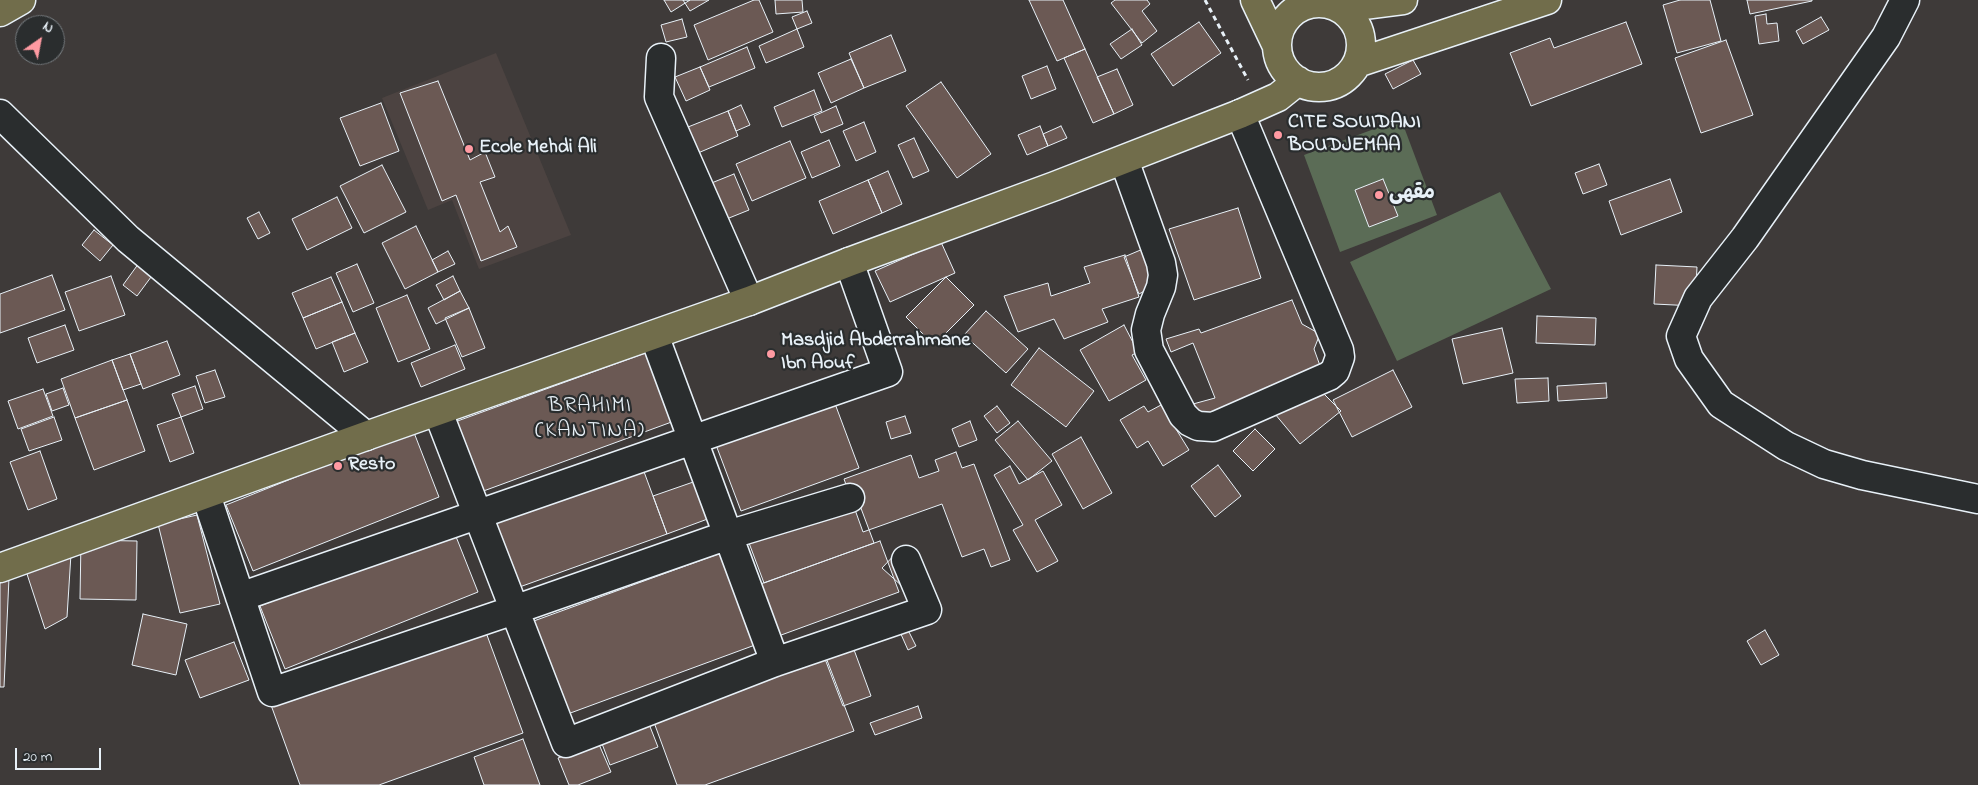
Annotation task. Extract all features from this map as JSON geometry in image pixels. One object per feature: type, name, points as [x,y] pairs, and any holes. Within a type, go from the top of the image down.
[{"type":"main road","points":[[0,12],[21,0]]},
{"type":"main road","points":[[1255,0],[1276,44],[1282,66],[1289,75],[1311,86],[1325,86],[1338,82],[1349,74],[1357,63],[1360,51],[1361,38],[1353,21],[1328,3]]},
{"type":"main road","points":[[1276,44],[1280,27],[1290,13],[1306,4],[1403,0]]},
{"type":"main road","points":[[1357,63],[1547,0]]},
{"type":"main road","points":[[0,568],[749,301],[1124,160],[1278,97],[1298,81]]},
{"type":"street","points":[[1905,0],[1880,45],[1745,238],[1698,298],[1681,336],[1689,359],[1721,404],[1786,446],[1824,464],[1862,475],[1978,499]]},
{"type":"street","points":[[661,58],[659,97],[749,301]]},
{"type":"street","points":[[1124,160],[1161,263],[1163,275],[1162,287],[1150,314],[1146,330],[1149,350],[1183,415],[1198,426],[1213,427],[1329,376],[1335,371],[1340,358],[1339,350],[1251,109]]},
{"type":"street","points":[[0,114],[128,240],[366,436]]},
{"type":"street","points":[[240,597],[888,372],[849,262]]},
{"type":"street","points":[[654,335],[775,662]]},
{"type":"street","points":[[438,412],[566,743],[775,662],[927,610],[906,560]]},
{"type":"street","points":[[206,495],[272,692],[728,535],[850,498]]},
{"type":"path","points":[[1205,0],[1251,109]]},
{"type":"shaded area","name":"Ecole Mehdi Ali","points":[[496,53],[571,235],[479,269],[452,200],[428,210],[382,98]]},
{"type":"green space","points":[[1401,119],[1437,215],[1340,252],[1304,155]]},
{"type":"green space","points":[[1500,192],[1551,289],[1397,361],[1350,262]]},
{"type":"building","points":[[664,0],[690,0],[671,12]]},
{"type":"building","points":[[683,0],[709,0],[690,11]]},
{"type":"building","points":[[754,0],[759,0],[773,32],[708,60],[694,25]]},
{"type":"building","points":[[775,0],[802,0],[803,12],[776,14]]},
{"type":"building","points":[[1029,0],[1063,0],[1085,49],[1057,61]]},
{"type":"building","points":[[1115,0],[1147,0],[1150,4],[1142,11],[1157,31],[1142,43],[1111,3]]},
{"type":"building","points":[[1680,0],[1710,0],[1721,41],[1677,53],[1663,5]]},
{"type":"building","points":[[1747,0],[1812,0],[1812,1],[1750,14]]},
{"type":"building","points":[[807,11],[812,23],[797,29],[792,17]]},
{"type":"building","points":[[1766,14],[1767,24],[1777,23],[1779,41],[1759,44],[1755,16]]},
{"type":"building","points":[[1821,17],[1829,30],[1803,44],[1796,31]]},
{"type":"building","points":[[682,19],[687,37],[666,42],[661,25]]},
{"type":"building","points":[[1199,22],[1221,53],[1173,86],[1151,54]]},
{"type":"building","points":[[1626,22],[1642,64],[1531,106],[1510,53],[1550,38],[1554,48]]},
{"type":"building","points":[[797,29],[804,47],[766,63],[759,46]]},
{"type":"building","points":[[1132,29],[1142,45],[1121,59],[1110,44]]},
{"type":"building","points":[[891,35],[906,71],[864,88],[849,53]]},
{"type":"building","points":[[1726,40],[1753,115],[1701,133],[1675,58]]},
{"type":"building","points":[[747,47],[755,68],[709,87],[700,67]]},
{"type":"building","points":[[1085,49],[1114,114],[1093,123],[1064,58]]},
{"type":"building","points":[[851,59],[864,88],[831,103],[818,73]]},
{"type":"building","points":[[1413,60],[1421,74],[1393,89],[1385,74]]},
{"type":"building","points":[[1047,66],[1056,89],[1031,99],[1022,76]]},
{"type":"building","points":[[700,67],[710,90],[686,101],[675,77]]},
{"type":"building","points":[[1117,69],[1133,105],[1114,114],[1097,77]]},
{"type":"building","points":[[438,81],[470,160],[485,152],[495,177],[480,182],[500,232],[508,226],[517,247],[481,261],[456,195],[442,201],[400,93]]},
{"type":"building","points":[[941,82],[991,154],[957,178],[906,106]]},
{"type":"building","points":[[814,90],[822,111],[782,127],[774,107]]},
{"type":"building","points":[[381,103],[399,151],[360,166],[340,118]]},
{"type":"building","points":[[741,105],[750,125],[736,131],[728,111]]},
{"type":"building","points":[[836,106],[843,124],[821,133],[814,116]]},
{"type":"building","points":[[728,111],[738,136],[698,153],[688,127]]},
{"type":"building","points":[[864,122],[876,152],[856,161],[843,131]]},
{"type":"building","points":[[1040,126],[1048,146],[1027,155],[1018,135]]},
{"type":"building","points":[[1061,126],[1067,138],[1048,146],[1043,134]]},
{"type":"building","points":[[914,138],[929,171],[913,178],[898,145]]},
{"type":"building","points":[[829,140],[840,166],[812,178],[801,152]]},
{"type":"building","points":[[790,141],[806,178],[752,201],[736,164]]},
{"type":"building","points":[[1599,164],[1607,185],[1583,194],[1575,173]]},
{"type":"building","points":[[382,165],[406,212],[364,233],[340,186]]},
{"type":"building","points":[[888,171],[902,204],[882,213],[868,180]]},
{"type":"building","points":[[734,174],[749,210],[724,220],[709,184]]},
{"type":"building","points":[[1383,179],[1398,216],[1369,227],[1355,190]]},
{"type":"building","points":[[1670,179],[1682,212],[1621,235],[1609,201]]},
{"type":"building","points":[[868,180],[882,213],[833,234],[819,201]]},
{"type":"building","points":[[337,197],[352,228],[307,250],[292,219]]},
{"type":"building","points":[[1238,208],[1261,278],[1194,300],[1169,229]]},
{"type":"building","points":[[259,212],[270,233],[258,239],[247,218]]},
{"type":"building","points":[[416,226],[438,272],[405,289],[382,243]]},
{"type":"building","points":[[94,230],[113,245],[100,261],[82,245]]},
{"type":"building","points":[[941,242],[955,273],[890,302],[875,271]]},
{"type":"building","points":[[1150,246],[1159,283],[1139,294],[1124,257]]},
{"type":"building","points":[[448,251],[455,264],[438,272],[432,260]]},
{"type":"building","points":[[1125,255],[1139,297],[1102,309],[1108,322],[1064,339],[1054,319],[1018,332],[1004,296],[1048,283],[1051,296],[1090,283],[1084,267]]},
{"type":"building","points":[[139,263],[154,273],[137,296],[123,285]]},
{"type":"building","points":[[357,264],[374,303],[353,312],[336,273]]},
{"type":"building","points":[[1656,265],[1697,267],[1695,306],[1654,304]]},
{"type":"building","points":[[52,275],[65,310],[0,333],[0,294]]},
{"type":"building","points":[[111,276],[125,315],[79,331],[65,292]]},
{"type":"building","points":[[453,276],[460,291],[444,300],[436,285]]},
{"type":"building","points":[[331,277],[342,302],[303,318],[292,293]]},
{"type":"building","points":[[946,277],[974,305],[934,345],[906,317]]},
{"type":"building","points":[[460,291],[469,308],[436,324],[428,308]]},
{"type":"building","points":[[407,295],[430,349],[398,362],[376,308]]},
{"type":"building","points":[[1292,300],[1302,324],[1320,334],[1314,349],[1323,374],[1201,420],[1193,404],[1215,398],[1193,343],[1171,352],[1166,339],[1199,329],[1201,333]]},
{"type":"building","points":[[342,302],[355,333],[316,349],[303,318]]},
{"type":"building","points":[[469,308],[485,348],[462,357],[445,318]]},
{"type":"building","points":[[986,311],[1028,349],[1006,373],[964,335]]},
{"type":"building","points":[[1537,316],[1596,318],[1595,345],[1536,343]]},
{"type":"building","points":[[65,325],[74,350],[37,363],[28,338]]},
{"type":"building","points":[[1124,325],[1138,352],[1132,355],[1146,380],[1109,401],[1080,350]]},
{"type":"building","points":[[1502,328],[1513,373],[1463,384],[1452,339]]},
{"type":"building","points":[[355,333],[368,362],[344,372],[332,342]]},
{"type":"building","points":[[167,341],[180,375],[143,389],[130,354]]},
{"type":"building","points":[[455,345],[465,369],[421,387],[411,363]]},
{"type":"building","points":[[1039,348],[1094,391],[1066,427],[1011,385]]},
{"type":"building","points":[[651,351],[677,420],[478,493],[452,423]]},
{"type":"building","points":[[130,354],[141,384],[123,390],[112,360]]},
{"type":"building","points":[[112,360],[127,400],[75,418],[61,379]]},
{"type":"building","points":[[215,370],[225,397],[205,403],[196,376]]},
{"type":"building","points":[[1393,370],[1412,407],[1352,437],[1333,400]]},
{"type":"building","points":[[1548,378],[1549,401],[1517,403],[1515,379]]},
{"type":"building","points":[[1606,383],[1607,398],[1558,401],[1557,386]]},
{"type":"building","points":[[195,386],[203,409],[181,417],[172,394]]},
{"type":"building","points":[[1316,386],[1341,411],[1300,444],[1275,414]]},
{"type":"building","points":[[63,388],[69,405],[52,411],[46,394]]},
{"type":"building","points":[[43,389],[53,416],[18,429],[8,401]]},
{"type":"building","points":[[127,400],[145,451],[94,470],[75,418]]},
{"type":"building","points":[[834,401],[859,468],[741,511],[716,445]]},
{"type":"building","points":[[1161,405],[1189,450],[1163,466],[1148,441],[1137,448],[1120,420],[1144,406],[1148,412]]},
{"type":"building","points":[[997,406],[1010,423],[997,433],[984,416]]},
{"type":"building","points":[[905,416],[911,433],[891,439],[886,422]]},
{"type":"building","points":[[54,417],[62,440],[29,451],[21,429]]},
{"type":"building","points":[[181,417],[194,453],[170,462],[157,425]]},
{"type":"building","points":[[970,421],[977,440],[959,447],[952,429]]},
{"type":"building","points":[[1018,421],[1052,461],[1028,480],[995,440]]},
{"type":"building","points":[[1255,429],[1275,449],[1253,471],[1233,451]]},
{"type":"building","points":[[413,430],[439,497],[253,571],[226,505]]},
{"type":"building","points":[[1081,437],[1112,493],[1083,509],[1052,454]]},
{"type":"building","points":[[40,451],[57,499],[28,510],[10,462]]},
{"type":"building","points":[[956,452],[962,468],[974,464],[1010,560],[991,567],[984,549],[962,557],[942,504],[863,532],[844,479],[911,455],[919,478],[939,471],[935,460]]},
{"type":"building","points":[[1218,465],[1241,496],[1215,517],[1191,486]]},
{"type":"building","points":[[1010,466],[1019,484],[1043,471],[1062,505],[1035,520],[1058,561],[1037,572],[1013,530],[1023,525],[994,475]]},
{"type":"building","points":[[643,469],[667,534],[514,589],[490,524]]},
{"type":"building","points":[[699,480],[713,517],[667,534],[653,496]]},
{"type":"building","points":[[859,503],[874,543],[764,583],[749,543]]},
{"type":"building","points":[[197,515],[220,604],[180,613],[158,524]]},
{"type":"building","points":[[453,529],[478,592],[285,669],[260,606]]},
{"type":"building","points":[[81,540],[137,541],[136,600],[80,599]]},
{"type":"building","points":[[880,541],[899,592],[773,638],[755,586]]},
{"type":"building","points":[[900,549],[903,587],[882,568]]},
{"type":"building","points":[[721,553],[755,645],[565,715],[531,622]]},
{"type":"building","points":[[71,554],[67,617],[45,629],[26,571]]},
{"type":"building","points":[[9,578],[4,687],[0,687],[0,583]]},
{"type":"building","points":[[143,614],[187,624],[176,675],[132,665]]},
{"type":"building","points":[[484,627],[523,733],[379,785],[300,785],[271,705]]},
{"type":"building","points":[[846,628],[871,696],[843,706],[817,638]]},
{"type":"building","points":[[907,628],[916,646],[908,650],[900,632]]},
{"type":"building","points":[[1765,630],[1779,655],[1761,665],[1747,641]]},
{"type":"building","points":[[234,642],[249,680],[200,698],[185,660]]},
{"type":"building","points":[[825,655],[854,731],[705,785],[677,785],[652,717]]},
{"type":"building","points":[[918,706],[922,718],[875,735],[870,723]]},
{"type":"building","points":[[649,724],[658,747],[610,765],[601,741]]},
{"type":"building","points":[[523,739],[540,785],[484,785],[474,757]]},
{"type":"building","points":[[598,742],[611,772],[578,785],[569,785],[558,758]]},
{"type":"place","name":"CITE SOUIDANI BOUDJEMAA","points":[[1278,135]]},
{"type":"place","name":"Ecole Mehdi Ali","points":[[469,149]]},
{"type":"place","name":"مقهى","points":[[1379,195]]},
{"type":"place","name":"Masdjid Abderrahmane Ibn Aouf","points":[[771,354]]},
{"type":"place","name":"Resto","points":[[338,466]]},
{"type":"district","name":"BRAHIMI (KANTINA)","points":[[590,420]]}]
